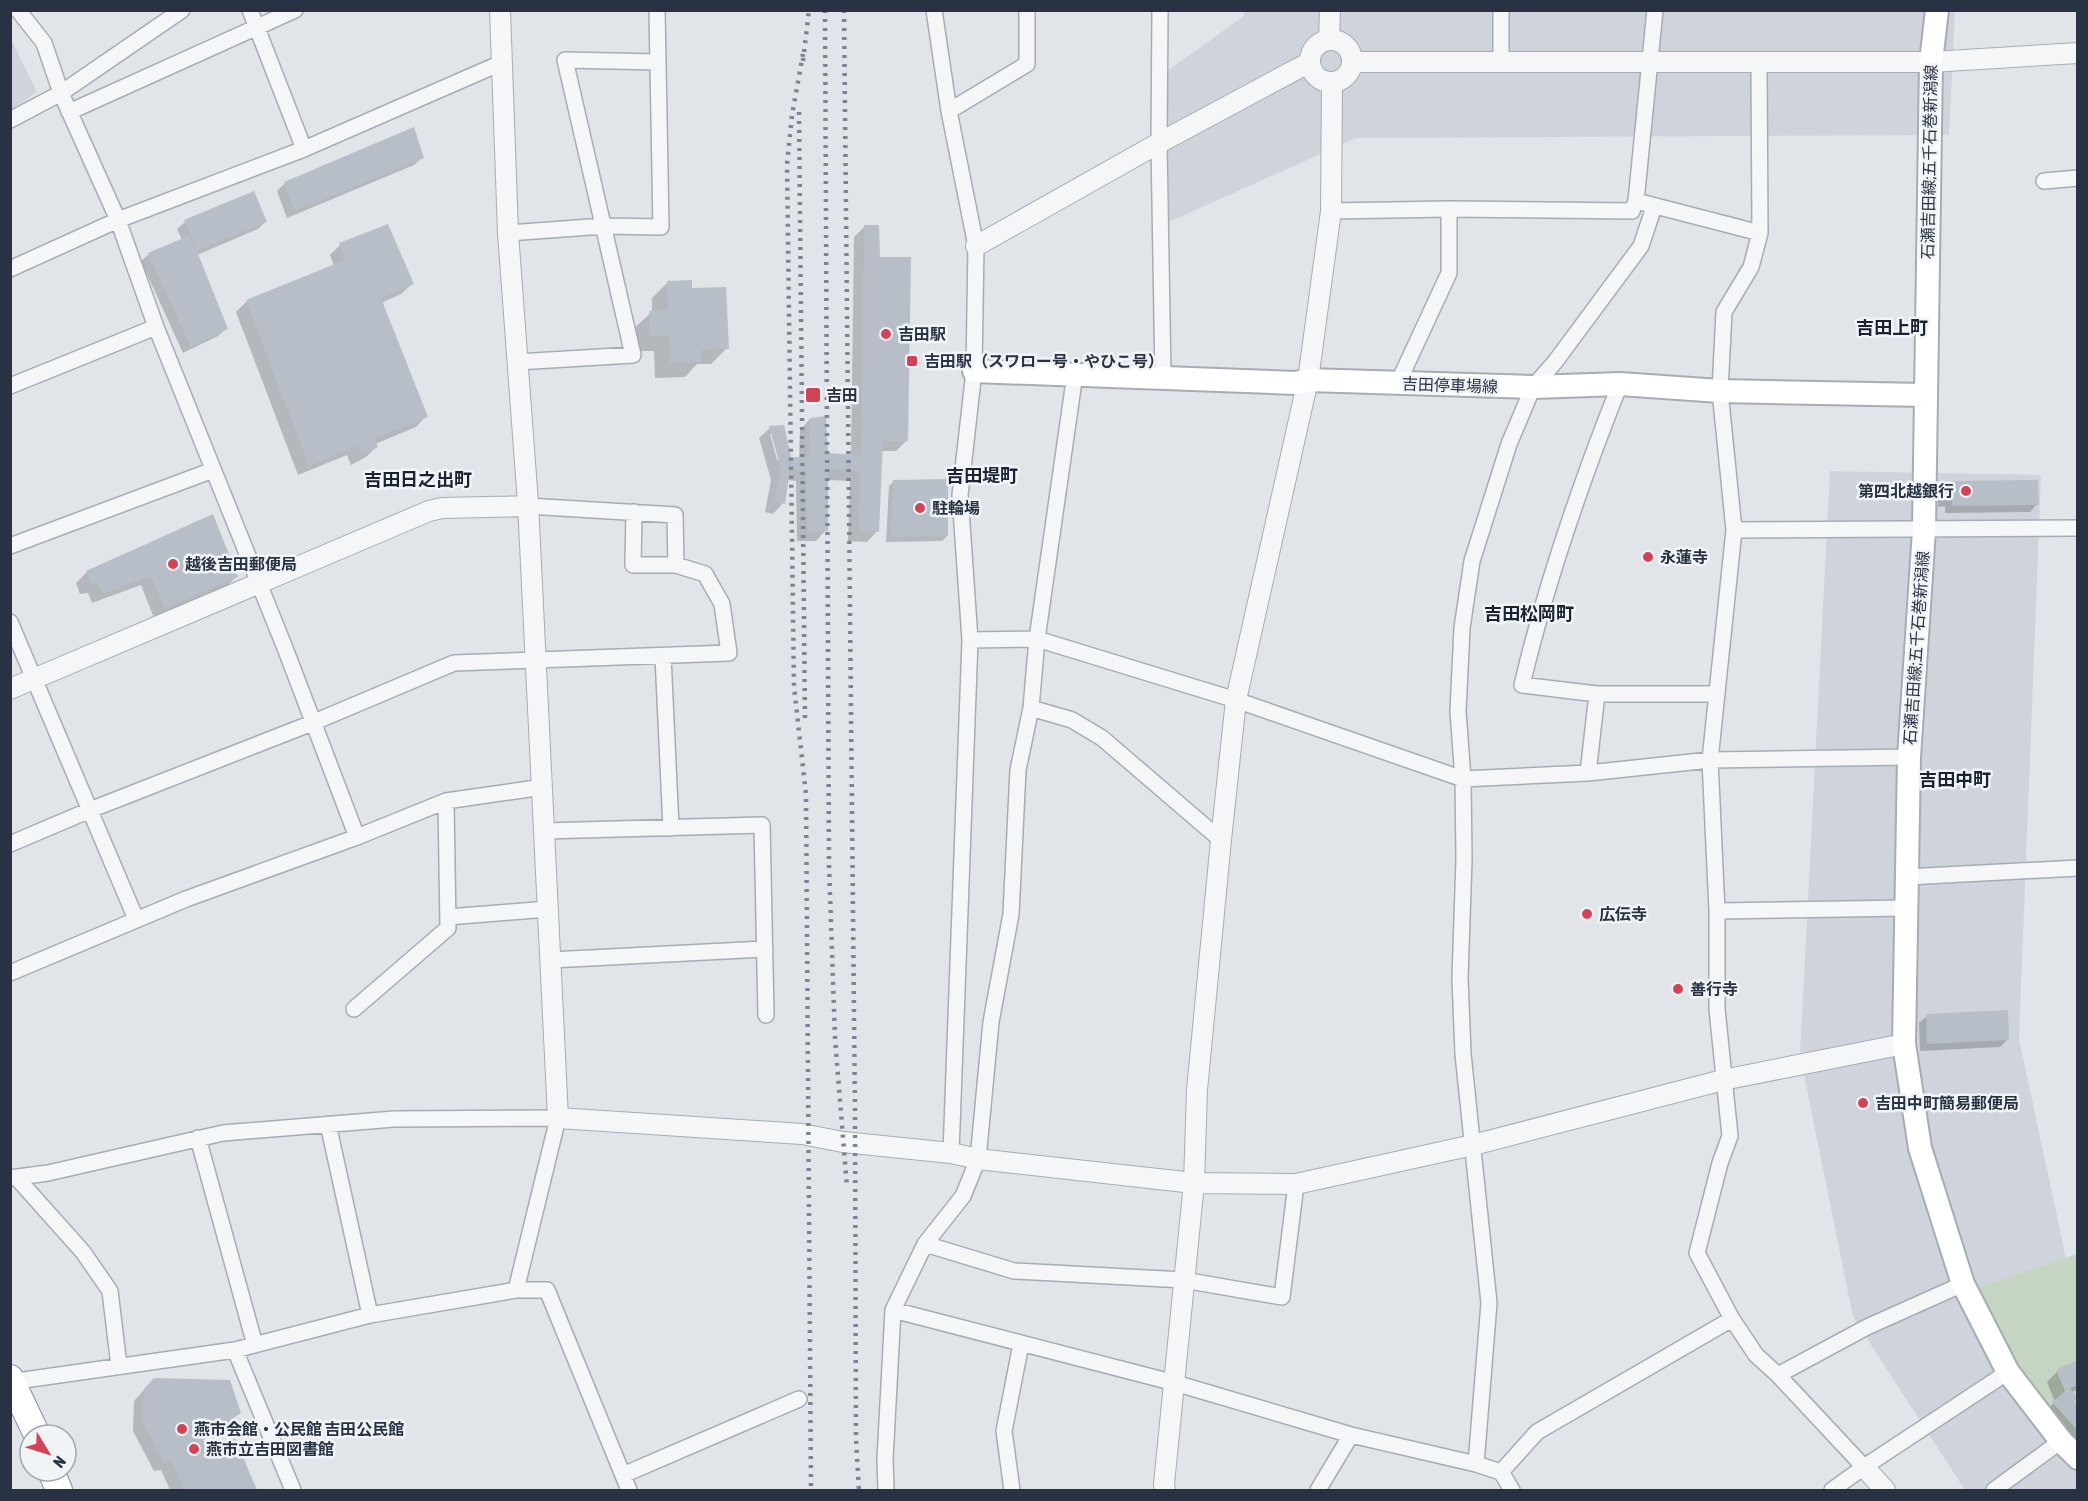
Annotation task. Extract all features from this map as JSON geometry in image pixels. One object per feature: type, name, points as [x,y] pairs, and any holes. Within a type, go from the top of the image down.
[{"type":"highway","points":[[11,1381],[31,1423]]},
{"type":"main road","name":"石瀬吉田線;五千石巻新潟線","points":[[1936,10],[1931,62],[1924,530],[1909,757],[1904,1044],[1920,1148],[1963,1284],[2008,1372],[2061,1441],[2078,1458]]},
{"type":"main road","name":"吉田停車場線","points":[[974,371],[1296,383],[1308,380],[1533,387],[1620,384],[1720,391],[1925,395]]},
{"type":"street","points":[[18,10],[44,43],[61,93],[118,220],[156,327],[285,648],[357,837]]},
{"type":"street","points":[[10,120],[61,93],[182,10]]},
{"type":"street","points":[[250,10],[304,149]]},
{"type":"street","points":[[69,112],[295,10]]},
{"type":"street","points":[[500,10],[508,232],[528,506],[558,1118],[516,1290]]},
{"type":"street","points":[[508,232],[604,226],[661,227],[657,10]]},
{"type":"street","points":[[934,10],[949,111],[976,246],[974,371],[960,495],[970,640],[951,1154]]},
{"type":"street","points":[[949,111],[1027,64],[1027,10]]},
{"type":"street","points":[[1160,10],[1159,143],[1163,377]]},
{"type":"street","points":[[1329,40],[1330,10]]},
{"type":"street","points":[[1501,61],[1502,10]]},
{"type":"street","points":[[1331,211],[1449,209],[1632,211],[1636,201],[1655,10]]},
{"type":"street","points":[[1329,40],[1348,48],[1352,62],[1347,75],[1342,80],[1332,82],[1322,81],[1316,77],[1312,72],[1310,62],[1316,45],[1329,40]]},
{"type":"street","points":[[1352,62],[1931,62],[2078,53]]},
{"type":"street","points":[[517,362],[633,355],[565,60],[658,62]]},
{"type":"street","points":[[976,246],[1159,143],[1310,62]]},
{"type":"street","points":[[1759,62],[1760,233],[1751,267],[1724,312],[1720,391],[1734,530],[1710,760],[1717,911],[1716,1009],[1730,1136],[1720,1163],[1697,1253],[1732,1319],[1755,1355],[1778,1375],[1886,1491]]},
{"type":"street","points":[[10,269],[118,220],[304,149],[501,63]]},
{"type":"street","points":[[1165,1491],[1194,1183],[1197,1090],[1236,700],[1308,380],[1331,211],[1332,82]]},
{"type":"street","points":[[2044,181],[2078,178]]},
{"type":"street","points":[[1636,201],[1760,233]]},
{"type":"street","points":[[1476,1464],[1489,1303],[1463,1054],[1460,978],[1464,859],[1463,779],[1458,711],[1462,628],[1472,561],[1509,444],[1533,387],[1555,362],[1641,246],[1654,207]]},
{"type":"street","points":[[1398,383],[1449,273],[1449,209]]},
{"type":"street","points":[[10,386],[156,327]]},
{"type":"street","points":[[886,1491],[885,1459],[893,1310],[925,1244],[963,1196],[978,1160],[990,1022],[1011,914],[1018,771],[1031,708],[1037,639],[1075,374]]},
{"type":"street","points":[[1620,384],[1587,469],[1534,634],[1522,685],[1597,694],[1716,694]]},
{"type":"street","points":[[10,546],[213,470]]},
{"type":"street","points":[[10,688],[429,511],[442,508],[528,506],[675,515],[676,565]]},
{"type":"street","points":[[10,844],[90,810],[312,723],[454,663],[729,653],[722,604],[705,574],[676,565],[633,565],[634,513]]},
{"type":"street","points":[[1734,530],[2078,528]]},
{"type":"street","points":[[10,622],[136,919]]},
{"type":"street","points":[[970,640],[1037,639],[1236,700],[1463,779],[1588,773],[1710,760],[1909,757]]},
{"type":"street","points":[[663,656],[671,828]]},
{"type":"street","points":[[1588,773],[1597,694]]},
{"type":"street","points":[[1031,708],[1072,720],[1102,738],[1221,840]]},
{"type":"street","points":[[10,973],[186,899],[357,837],[446,801],[543,788]]},
{"type":"street","points":[[354,1009],[448,928],[446,801]]},
{"type":"street","points":[[544,831],[762,825],[766,1015]]},
{"type":"street","points":[[1906,877],[2078,868]]},
{"type":"street","points":[[1717,911],[1907,908]]},
{"type":"street","points":[[448,917],[548,909]]},
{"type":"street","points":[[550,960],[765,949]]},
{"type":"street","points":[[13,1177],[48,1173],[223,1132],[394,1119],[558,1118],[802,1134],[843,1142],[951,1154],[978,1160],[1194,1183],[1296,1184],[1473,1145],[1723,1080],[1904,1044]]},
{"type":"street","points":[[328,1124],[370,1315]]},
{"type":"street","points":[[198,1138],[255,1345]]},
{"type":"street","points":[[13,1177],[83,1252],[110,1291],[119,1366]]},
{"type":"street","points":[[925,1244],[1014,1271],[1184,1280],[1282,1297],[1296,1184]]},
{"type":"street","points":[[1778,1375],[1867,1327],[1963,1284]]},
{"type":"street","points":[[11,1381],[235,1350],[370,1315],[516,1290],[547,1290],[629,1491]]},
{"type":"street","points":[[893,1310],[1175,1383],[1351,1435],[1476,1464],[1507,1485],[1536,1432],[1732,1319]]},
{"type":"street","points":[[1012,1491],[1004,1431],[1021,1344]]},
{"type":"street","points":[[235,1350],[292,1491]]},
{"type":"street","points":[[1832,1491],[1864,1467],[2008,1372]]},
{"type":"street","points":[[623,1475],[799,1399]]},
{"type":"street","points":[[1318,1491],[1351,1435]]},
{"type":"street","points":[[1994,1491],[2061,1441]]},
{"type":"shaded area","points":[[1244,11],[1955,11],[1949,135],[1356,138],[1169,222],[1167,71],[1244,16]]},
{"type":"shaded area","points":[[10,37],[37,92],[11,110],[10,110]]},
{"type":"shaded area","points":[[1830,471],[2041,475],[2019,1039],[2066,1258],[1976,1288],[2017,1367],[2077,1443],[2077,1490],[1965,1490],[1853,1317],[1800,1055]]},
{"type":"green space","points":[[2077,1254],[2077,1443],[2017,1367],[1976,1288]]},
{"type":"building","points":[[414,127],[424,158],[295,211],[284,182]]},
{"type":"building","points":[[254,191],[267,222],[197,251],[184,220]]},
{"type":"building","points":[[388,224],[414,284],[381,298],[428,417],[375,439],[378,447],[362,455],[357,446],[309,466],[246,300],[345,260],[339,243]]},
{"type":"building","name":"吉田駅","points":[[864,225],[879,225],[880,257],[911,257],[908,441],[883,441],[879,532],[858,531],[860,471],[828,469],[828,531],[807,531],[806,471],[790,470],[785,504],[774,502],[781,469],[769,426],[784,425],[791,457],[809,457],[810,418],[826,416],[828,453],[861,455]]},
{"type":"building","points":[[188,236],[197,251],[228,329],[191,347],[148,253]]},
{"type":"building","points":[[692,280],[692,288],[726,287],[729,349],[701,350],[702,362],[670,363],[669,336],[650,336],[649,311],[668,310],[667,281]]},
{"type":"building","name":"駐輪場","points":[[948,479],[948,536],[890,537],[893,480]]},
{"type":"building","points":[[2038,480],[2039,505],[1952,506],[1952,499],[1945,499],[1945,490],[1951,490],[1951,481]]},
{"type":"building","points":[[213,514],[238,577],[165,609],[151,576],[103,594],[98,583],[91,584],[86,571]]},
{"type":"building","points":[[2008,1010],[2009,1040],[1927,1044],[1926,1014]]},
{"type":"building","points":[[2078,1360],[2078,1385],[2070,1388],[2077,1397],[2074,1401],[2078,1407],[2078,1431],[2052,1402],[2065,1391],[2056,1370]]},
{"type":"building","name":"燕市会館・公民館 吉田公民館","points":[[154,1378],[230,1380],[241,1413],[203,1439],[207,1450],[235,1438],[257,1490],[184,1490],[172,1460],[164,1462],[142,1420],[144,1389]]},
{"type":"railway","points":[[803,61],[809,10]]},
{"type":"railway","points":[[825,10],[829,864],[835,1038],[847,1187]]},
{"type":"railway","points":[[844,10],[856,1440],[859,1490]]},
{"type":"railway","points":[[803,54],[792,115],[787,164],[794,686],[806,795],[811,1490]]},
{"type":"railway","points":[[799,112],[805,721]]},
{"type":"place","name":"吉田駅","points":[[886,334]]},
{"type":"place","name":"吉田駅（スワロー号・やひこ号）","points":[[912,361]]},
{"type":"place","name":"吉田","points":[[813,395]]},
{"type":"place","name":"第四北越銀行","points":[[1966,491]]},
{"type":"place","name":"駐輪場","points":[[920,508]]},
{"type":"place","name":"永蓮寺","points":[[1648,557]]},
{"type":"place","name":"越後吉田郵便局","points":[[173,564]]},
{"type":"place","name":"広伝寺","points":[[1587,914]]},
{"type":"place","name":"善行寺","points":[[1678,989]]},
{"type":"place","name":"吉田中町簡易郵便局","points":[[1863,1103]]},
{"type":"place","name":"燕市会館・公民館 吉田公民館","points":[[182,1429]]},
{"type":"place","name":"燕市立吉田図書館","points":[[194,1449]]},
{"type":"district","name":"吉田上町","points":[[1892,328]]},
{"type":"district","name":"吉田堤町","points":[[982,476]]},
{"type":"district","name":"吉田日之出町","points":[[418,480]]},
{"type":"district","name":"吉田松岡町","points":[[1529,614]]},
{"type":"district","name":"吉田中町","points":[[1955,780]]}]
